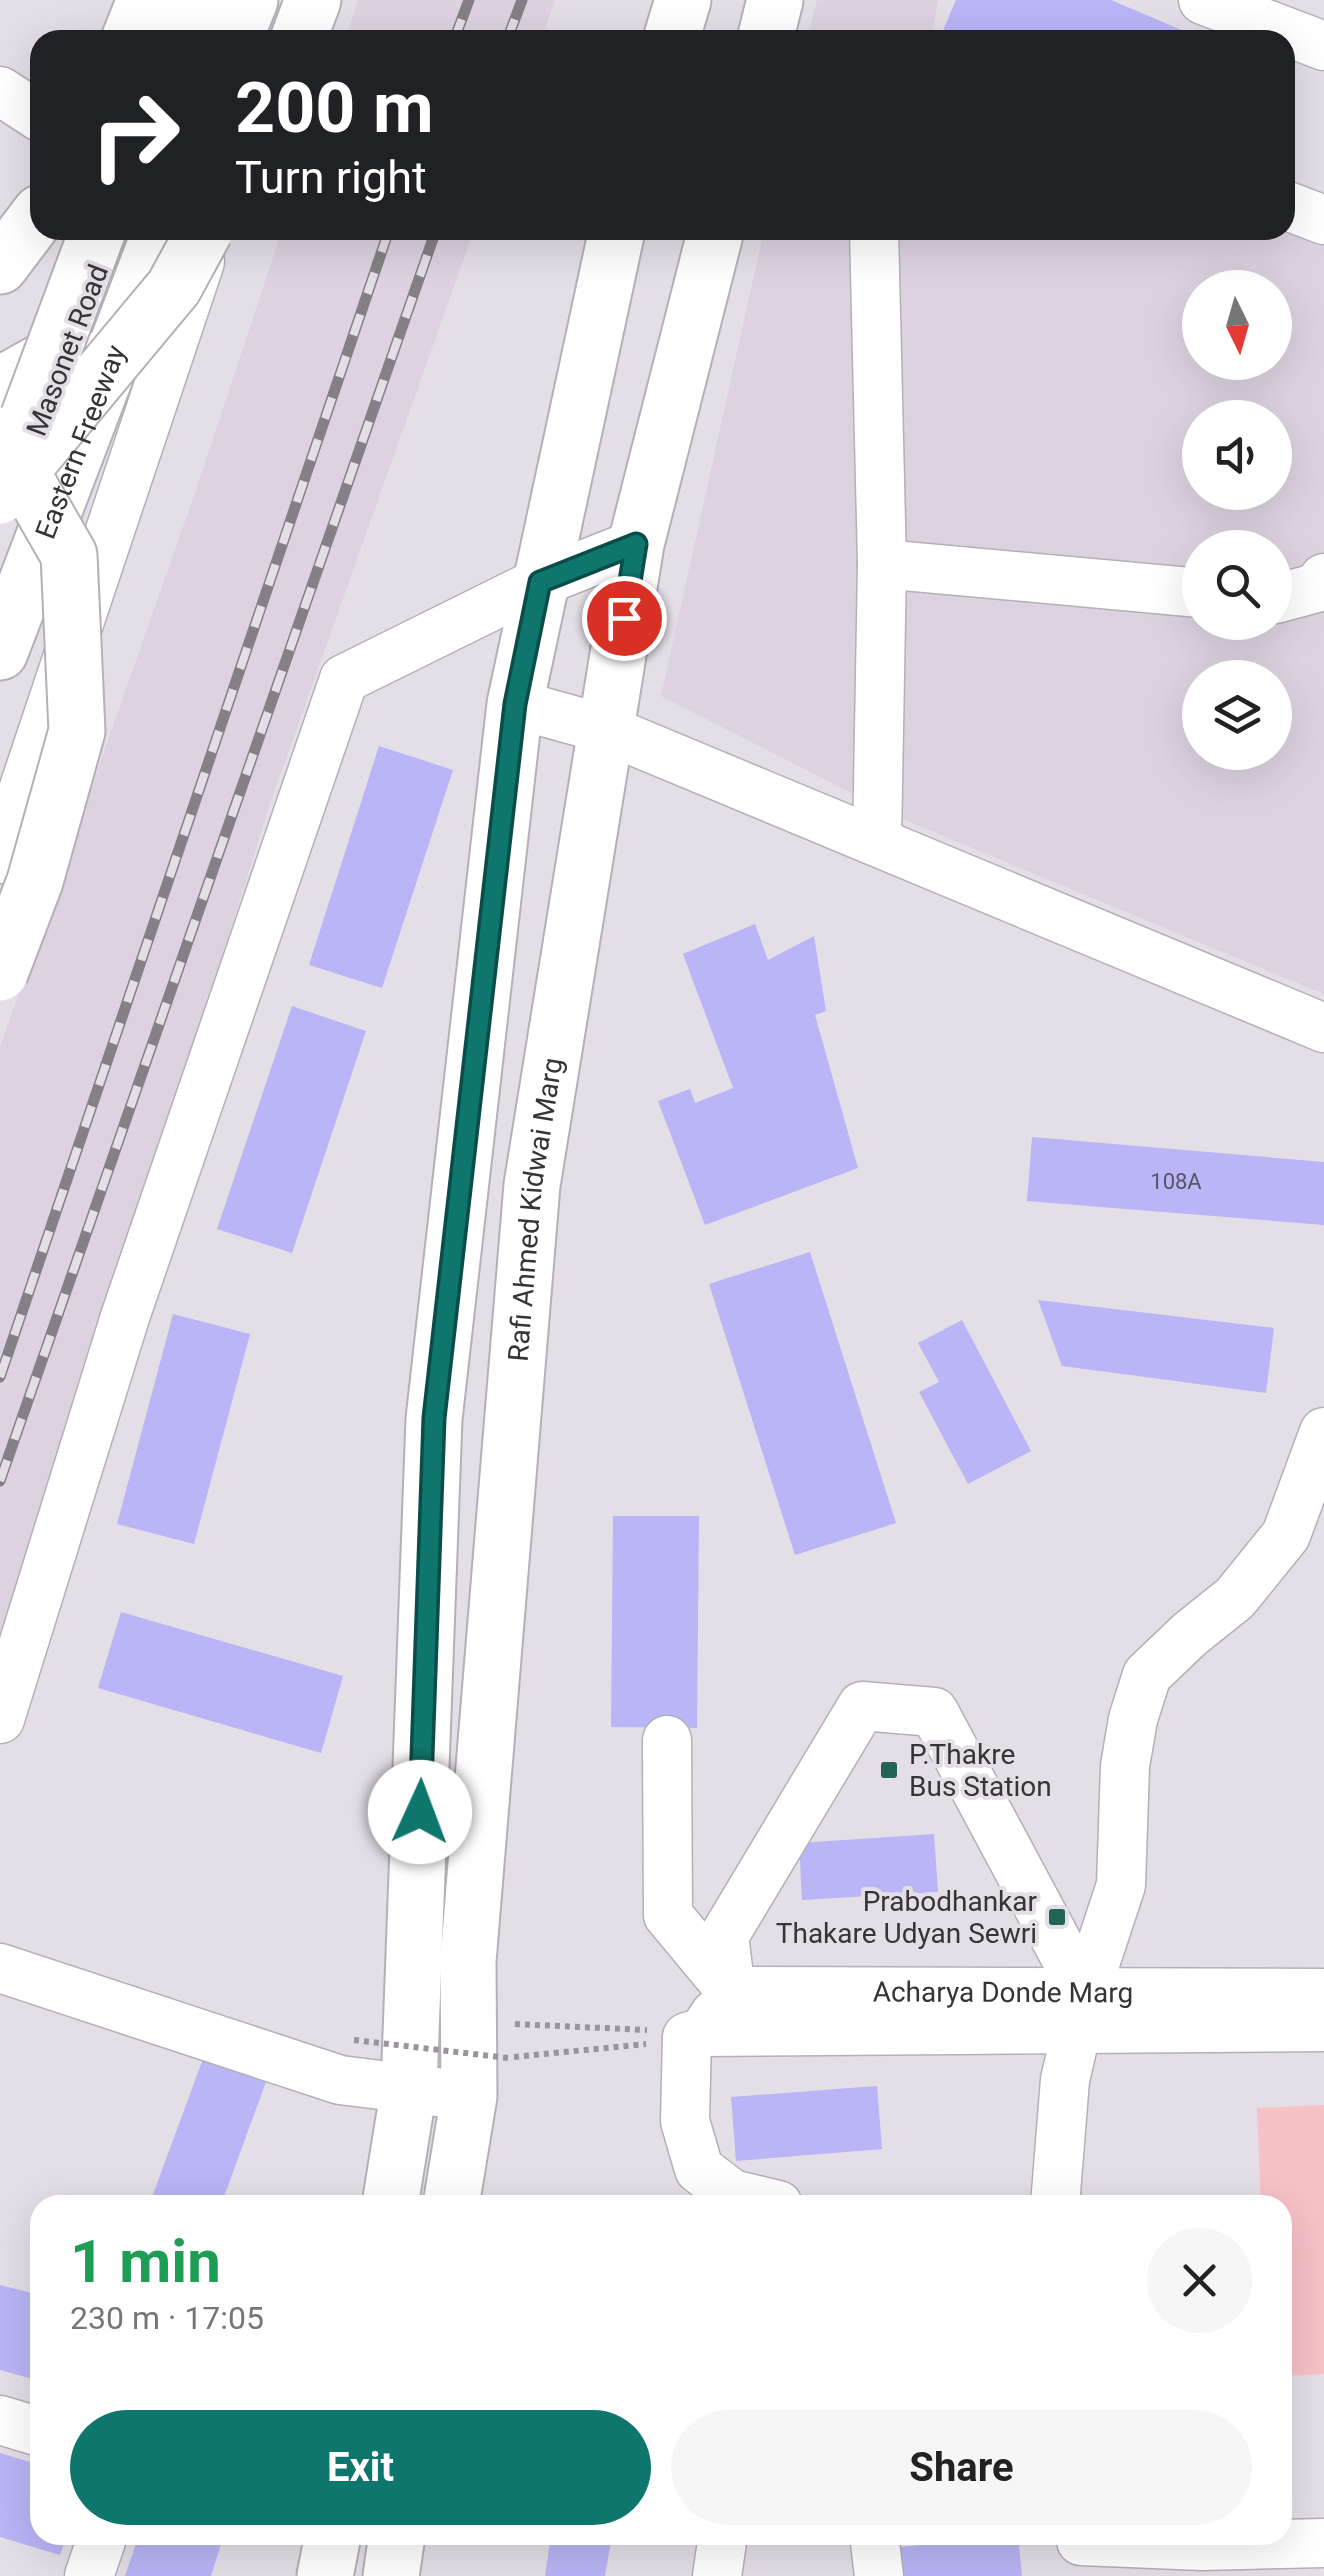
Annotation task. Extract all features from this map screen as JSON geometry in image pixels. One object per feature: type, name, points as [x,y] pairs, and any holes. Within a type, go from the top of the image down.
[{"type":"main road","points":[[132,30],[145,0]]},
{"type":"main road","points":[[174,30],[185,0]]},
{"type":"main road","points":[[238,30],[250,0]]},
{"type":"main road","points":[[302,30],[313,0]]},
{"type":"main road","points":[[674,30],[683,0]]},
{"type":"main road","points":[[768,30],[775,0]]},
{"type":"main road","points":[[0,266],[30,226]]},
{"type":"main road","name":"Eastern Freeway","points":[[0,494],[94,240]]},
{"type":"main road","name":"Eastern Freeway","points":[[0,652],[158,240]]},
{"type":"main road","points":[[0,494],[174,287],[202,240]]},
{"type":"main road","points":[[392,2195],[410,2088],[434,1418],[515,704],[615,240]]},
{"type":"main road","name":"Rafi Ahmed Kidwai Marg","points":[[453,2195],[469,2096],[488,2040],[469,1941],[532,1185],[636,544],[713,240]]},
{"type":"main road","points":[[0,385],[68,347]]},
{"type":"main road","points":[[0,434],[69,555],[77,731],[35,882],[0,972]]},
{"type":"main road","points":[[325,2576],[330,2545]]},
{"type":"main road","points":[[391,2576],[396,2545]]},
{"type":"street","points":[[188,30],[198,0]]},
{"type":"street","points":[[274,30],[285,0]]},
{"type":"street","points":[[1203,0],[1282,30]]},
{"type":"street","points":[[1295,35],[1324,46]]},
{"type":"street","points":[[0,91],[30,110]]},
{"type":"street","points":[[1295,210],[1324,220]]},
{"type":"street","name":"Masonet Road","points":[[0,526],[108,240]]},
{"type":"street","points":[[0,858],[205,240]]},
{"type":"street","points":[[874,240],[882,564],[877,842]]},
{"type":"street","points":[[0,1718],[125,1317],[344,680],[540,582],[636,544]]},
{"type":"street","points":[[882,564],[1182,592]]},
{"type":"street","points":[[1292,594],[1316,588],[1324,578]]},
{"type":"street","points":[[515,704],[605,729],[1324,1028]]},
{"type":"street","points":[[1056,2195],[1065,2080],[1121,1885],[1125,1766],[1133,1719],[1148,1675],[1234,1598],[1286,1534],[1324,1432]]},
{"type":"street","points":[[736,2195],[699,2170],[686,2121],[695,2034],[731,1991],[724,1936],[862,1706],[934,1712],[1082,2011]]},
{"type":"street","points":[[667,1740],[668,1916],[731,1991]]},
{"type":"street","points":[[0,1968],[340,2080],[469,2096]]},
{"type":"street","name":"Acharya Donde Marg","points":[[731,1991],[1324,2027]]},
{"type":"street","name":"Acharya Donde Marg","points":[[695,2034],[1324,1993]]},
{"type":"street","points":[[0,2420],[30,2429]]},
{"type":"street","points":[[1292,2541],[1324,2543]]},
{"type":"street","points":[[90,2576],[100,2545]]},
{"type":"street","points":[[717,2576],[722,2545]]},
{"type":"street","points":[[875,2545],[879,2576]]},
{"type":"street","points":[[1082,2551],[1180,2545]]},
{"type":"path","points":[[488,2040],[624,2048],[695,2034]]},
{"type":"path","points":[[354,2040],[695,2034]]},
{"type":"shaded area","points":[[358,0],[555,0],[544,30],[348,30]]},
{"type":"shaded area","points":[[817,0],[938,0],[933,30],[810,30]]},
{"type":"shaded area","points":[[1324,201],[1324,994],[900,818],[661,696],[762,240],[1295,240],[1295,223]]},
{"type":"shaded area","points":[[279,240],[470,240],[271,801],[0,1658],[0,1047],[196,490]]},
{"type":"shaded area","points":[[1324,2105],[1324,2374],[1292,2376],[1292,2195],[1261,2195],[1257,2108]]},
{"type":"building","points":[[956,0],[1111,0],[1182,30],[943,30]]},
{"type":"building","points":[[379,746],[453,770],[382,988],[309,965]]},
{"type":"building","points":[[755,924],[768,960],[814,936],[826,1011],[815,1015],[858,1168],[705,1225],[658,1101],[690,1089],[695,1103],[733,1088],[683,954]]},
{"type":"building","points":[[292,1006],[366,1031],[292,1253],[217,1229]]},
{"type":"building","points":[[1032,1137],[1324,1162],[1324,1225],[1027,1201]]},
{"type":"building","points":[[810,1252],[896,1523],[795,1555],[709,1284]]},
{"type":"building","points":[[1038,1300],[1274,1328],[1266,1393],[1062,1366]]},
{"type":"building","points":[[173,1314],[250,1334],[194,1544],[117,1524]]},
{"type":"building","points":[[962,1320],[1031,1451],[968,1484],[919,1392],[939,1382],[918,1343]]},
{"type":"building","points":[[613,1516],[699,1516],[697,1728],[611,1727]]},
{"type":"building","points":[[121,1612],[343,1676],[321,1753],[98,1688]]},
{"type":"building","points":[[934,1834],[938,1892],[802,1900],[799,1843]]},
{"type":"building","points":[[203,2059],[266,2082],[225,2195],[153,2195]]},
{"type":"building","points":[[877,2086],[882,2149],[736,2161],[731,2097]]},
{"type":"building","points":[[0,2285],[30,2292],[30,2378],[0,2370]]},
{"type":"building","points":[[0,2453],[30,2462],[30,2545],[64,2545],[60,2555],[0,2537]]},
{"type":"building","points":[[136,2545],[221,2545],[211,2576],[125,2576]]},
{"type":"building","points":[[550,2545],[610,2545],[605,2576],[545,2576]]},
{"type":"building","points":[[1019,2545],[1022,2576],[893,2576],[890,2548]]},
{"type":"railway","points":[[458,30],[469,0]]},
{"type":"railway","points":[[511,30],[522,0]]},
{"type":"railway","points":[[0,1377],[386,240]]},
{"type":"railway","points":[[0,1481],[433,240]]},
{"type":"place","name":"P.Thakre Bus Station","points":[[889,1770]]},
{"type":"place","name":"Prabodhankar Thakare Udyan Sewri","points":[[1057,1917]]},
{"type":"route","points":[[420,1812],[434,1418],[515,704],[540,582],[636,544],[624,618]]}]
